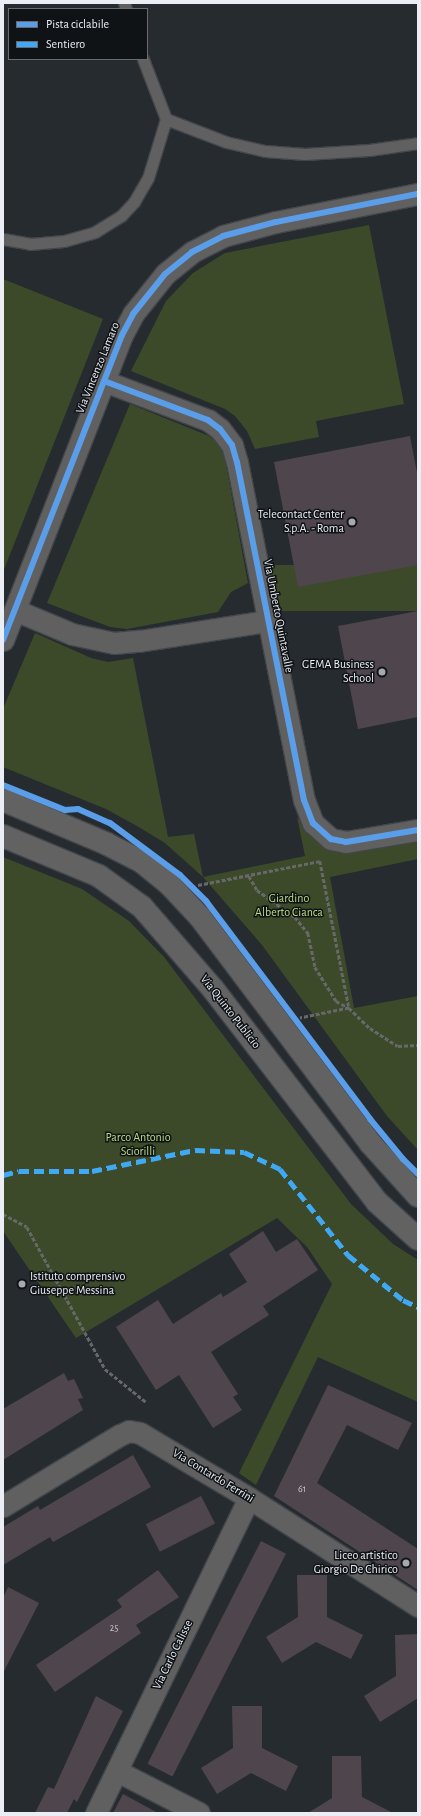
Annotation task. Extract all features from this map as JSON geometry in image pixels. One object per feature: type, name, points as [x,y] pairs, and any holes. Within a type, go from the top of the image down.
[{"type":"street","name":"Via Vincenzo Lamaro","points":[[3,640],[125,328],[138,308],[173,266],[202,246],[249,228],[418,194]]},
{"type":"street","name":"Via Umberto Quintavalle","points":[[104,380],[208,420],[220,429],[228,439],[238,462],[267,621],[305,808],[316,828],[331,839],[346,842],[418,830]]},
{"type":"street","name":"Via Umberto Quintavalle","points":[[15,610],[72,634],[114,643],[139,641],[267,621]]},
{"type":"street","points":[[3,800],[108,844],[142,862],[170,884],[200,917],[370,1144],[418,1196]]},
{"type":"street","name":"Via Quinto Publicio","points":[[3,836],[99,876],[142,906],[212,989],[377,1202],[418,1238]]},
{"type":"street","name":"Via Contardo Ferrini","points":[[3,1506],[129,1431],[140,1433],[249,1498],[418,1606]]},
{"type":"street","name":"Via Carlo Calisse","points":[[96,1813],[249,1498]]},
{"type":"street","points":[[117,1771],[200,1813]]},
{"type":"lane","points":[[3,239],[30,244],[64,241],[95,232],[120,216],[134,202],[148,178],[166,119],[143,60]]},
{"type":"lane","points":[[166,119],[237,145],[280,153],[369,150],[418,144]]},
{"type":"path","points":[[194,889],[320,861],[349,1008]]},
{"type":"path","points":[[249,876],[258,890],[295,917],[308,933],[315,967],[336,1001],[349,1008],[370,1028],[398,1046],[418,1045]]},
{"type":"path","points":[[295,1019],[349,1008]]},
{"type":"path","points":[[291,1013],[300,1025]]},
{"type":"path","points":[[3,1214],[27,1227],[106,1369],[146,1402]]},
{"type":"green space","points":[[369,225],[404,404],[316,421],[319,437],[255,449],[247,431],[235,416],[225,409],[131,371],[166,301],[193,273],[225,253]]},
{"type":"green space","points":[[3,279],[103,319],[3,572]]},
{"type":"green space","points":[[130,404],[209,436],[217,442],[224,454],[248,583],[231,592],[218,612],[127,629],[110,627],[47,603]]},
{"type":"green space","points":[[271,565],[418,565],[418,611],[271,611]]},
{"type":"green space","points":[[35,633],[91,658],[108,662],[133,658],[168,837],[194,834],[203,877],[165,843],[137,826],[106,809],[3,767],[3,709]]},
{"type":"green space","name":"Giardino Alberto Cianca","points":[[297,817],[313,837],[418,839],[418,859],[330,877],[354,1008],[418,996],[418,1150],[387,1116],[262,945],[203,877],[305,856]]},
{"type":"green space","name":"Parco Antonio Sciorilli","points":[[3,857],[82,889],[129,921],[164,957],[351,1204],[393,1244],[418,1260],[418,1402],[318,1357],[256,1485],[239,1473],[332,1284],[307,1247],[277,1218],[76,1338],[3,1231]]},
{"type":"building","name":"Telecontact Center S.p.A. - Roma","points":[[410,436],[418,478],[418,565],[298,587],[274,462]]},
{"type":"building","name":"GEMA Business School","points":[[418,611],[418,717],[358,729],[338,626]]},
{"type":"building","points":[[263,1231],[276,1252],[297,1239],[318,1270],[263,1306],[269,1315],[211,1352],[238,1394],[233,1397],[242,1410],[213,1428],[179,1375],[156,1390],[116,1327],[158,1300],[173,1324],[221,1293],[223,1297],[247,1282],[229,1254]]},
{"type":"building","points":[[64,1373],[68,1381],[74,1379],[83,1398],[78,1399],[83,1410],[3,1460],[3,1409]]},
{"type":"building","points":[[328,1385],[412,1423],[398,1450],[347,1425],[317,1483],[418,1549],[418,1590],[274,1496]]},
{"type":"building","points":[[133,1455],[151,1487],[53,1542],[50,1537],[3,1565],[3,1527],[38,1506],[40,1510]]},
{"type":"building","points":[[201,1496],[215,1524],[160,1552],[146,1524]]},
{"type":"building","points":[[261,1541],[286,1554],[172,1776],[148,1764]]},
{"type":"building","points":[[158,1570],[179,1597],[136,1625],[141,1633],[55,1692],[36,1665],[122,1607],[117,1600]]},
{"type":"building","points":[[297,1575],[327,1575],[327,1617],[363,1635],[351,1659],[316,1642],[282,1663],[266,1637],[298,1617]]},
{"type":"building","points":[[8,1587],[39,1603],[3,1673],[3,1598]]},
{"type":"building","points":[[418,1634],[418,1698],[380,1722],[364,1696],[396,1676],[395,1635]]},
{"type":"building","points":[[96,1696],[123,1711],[77,1802],[74,1799],[67,1813],[35,1813],[48,1787],[54,1789]]},
{"type":"building","points":[[232,1706],[262,1706],[262,1748],[298,1766],[286,1791],[251,1773],[217,1794],[201,1768],[233,1748]]},
{"type":"building","points":[[332,1756],[361,1756],[362,1797],[393,1813],[308,1813],[332,1798]]},
{"type":"building","points":[[123,1794],[158,1813],[113,1813]]},
{"type":"marked path","points":[[3,1175],[19,1171],[92,1171],[195,1150],[244,1152],[280,1169],[348,1255],[403,1300],[418,1307]]},
{"type":"cycle path","points":[[3,640],[122,335],[133,314],[165,274],[192,252],[223,236],[276,222],[418,194]]},
{"type":"cycle path","points":[[104,381],[208,420],[220,429],[232,445],[237,462],[304,800],[313,823],[331,839],[346,842],[418,830]]},
{"type":"cycle path","points":[[3,785],[65,810],[78,809],[110,823],[180,875],[206,901],[370,1119],[403,1159],[418,1174]]},
{"type":"place","name":"Telecontact Center S.p.A. - Roma","points":[[352,522]]},
{"type":"place","name":"GEMA Business School","points":[[382,672]]},
{"type":"place","name":"Istituto comprensivo Giuseppe Messina","points":[[22,1284]]},
{"type":"place","name":"Liceo artistico Giorgio De Chirico","points":[[406,1563]]}]
